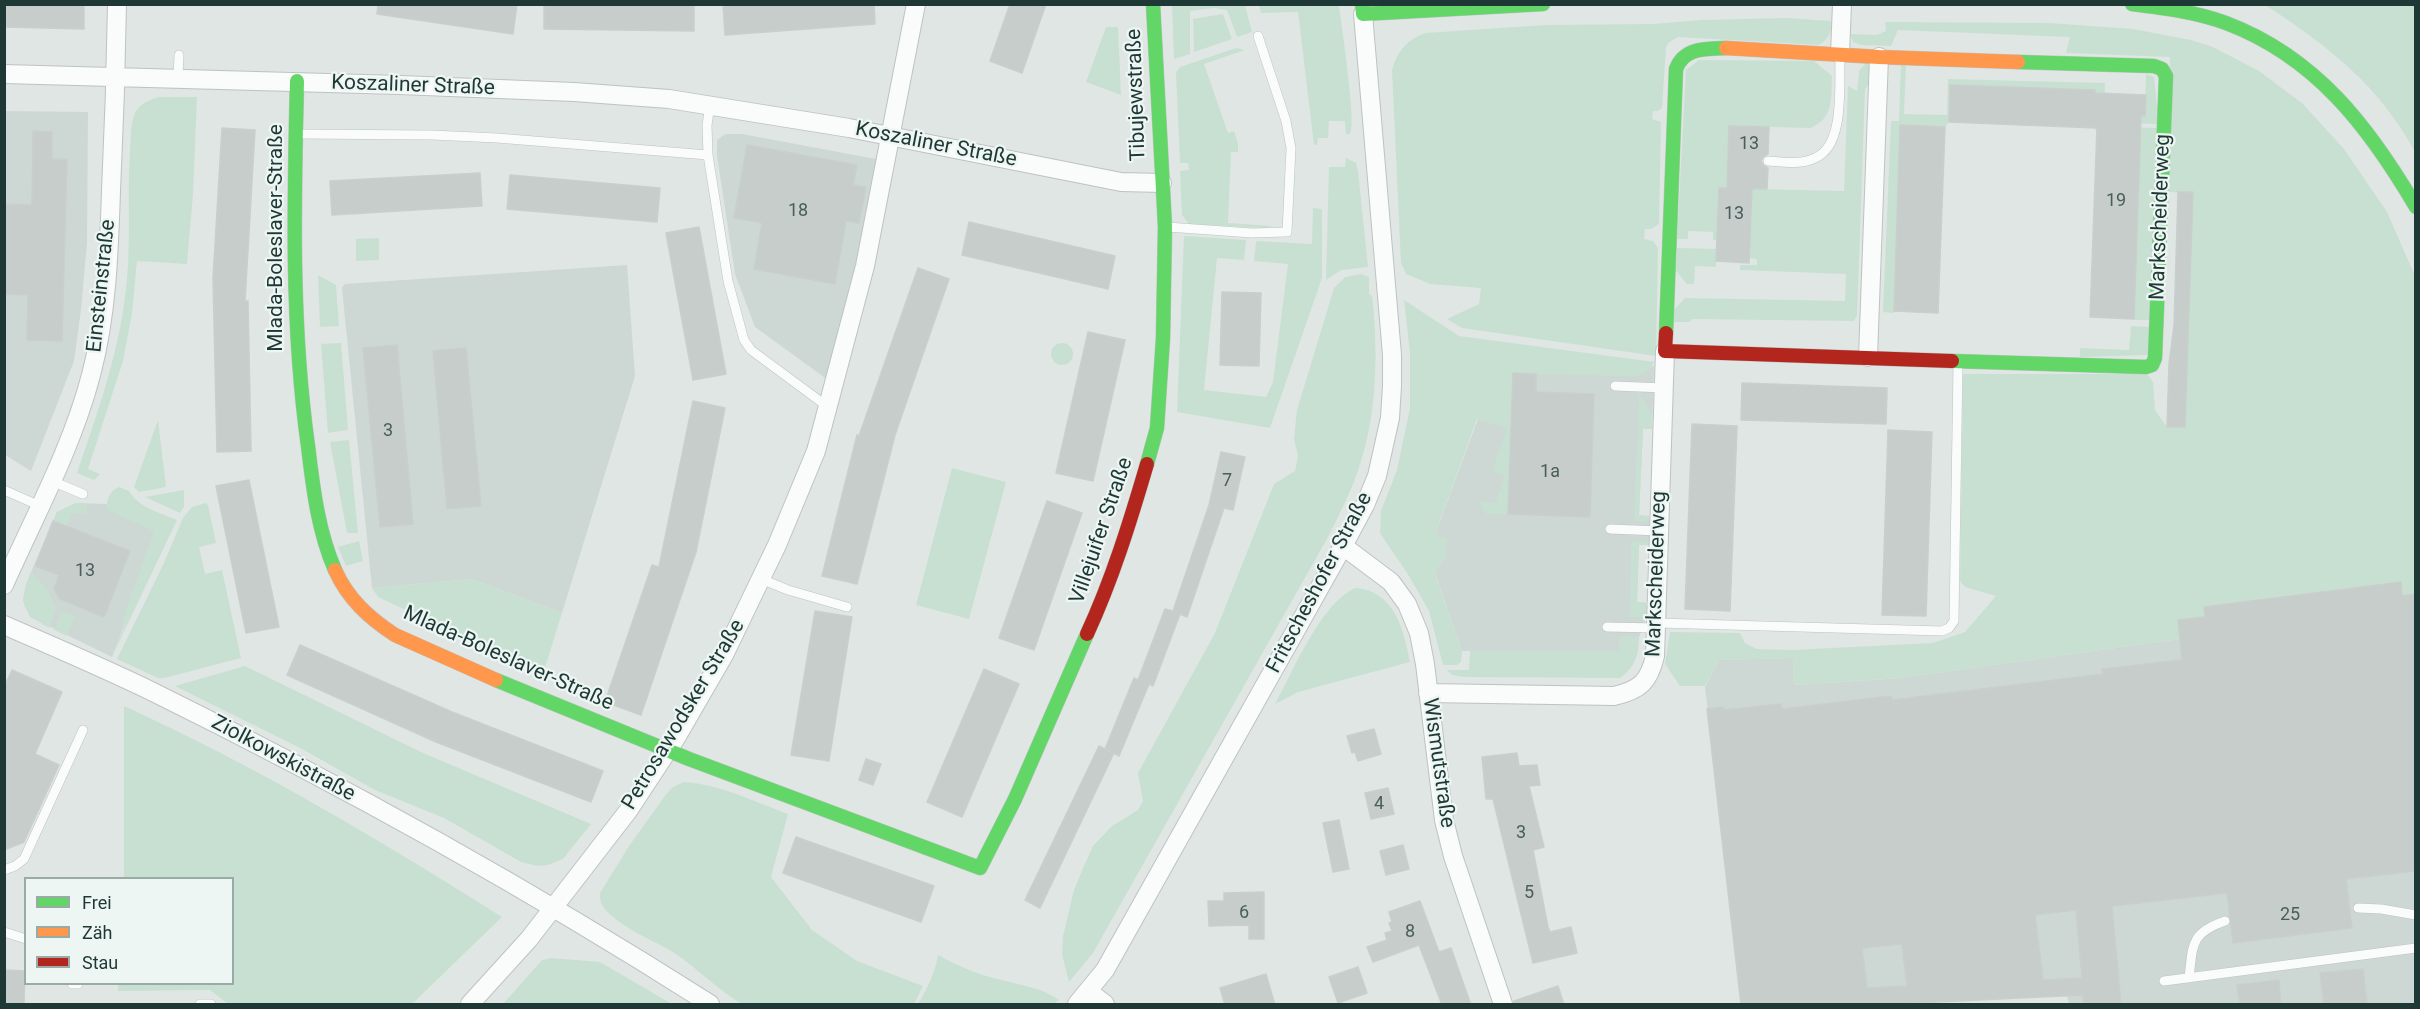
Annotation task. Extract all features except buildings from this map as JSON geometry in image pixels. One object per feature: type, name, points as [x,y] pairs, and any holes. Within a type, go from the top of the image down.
[{"type":"street","name":"Einsteinstraße","points":[[4,585],[52,481],[87,391],[103,316],[109,251],[117,4]]},
{"type":"street","name":"Petrosawodsker Straße","points":[[470,1005],[554,907],[628,811],[668,750],[724,655],[761,579],[816,451],[828,407],[865,266],[892,137],[916,4]]},
{"type":"street","name":"Tibujewstraße","points":[[1153,4],[1162,183]]},
{"type":"street","points":[[1363,9],[1543,4]]},
{"type":"street","points":[[1840,54],[1842,4]]},
{"type":"street","points":[[2132,4],[2183,10],[2211,17],[2235,26],[2279,49],[2318,77],[2350,109],[2383,151],[2415,207]]},
{"type":"street","name":"Fritscheshofer Straße","points":[[1083,998],[1105,970],[1343,546],[1365,505],[1377,476],[1390,418],[1392,355],[1363,9]]},
{"type":"street","name":"Markscheiderweg","points":[[1428,693],[1614,696],[1632,692],[1645,682],[1652,671],[1657,625],[1659,531],[1665,351],[1675,77],[1680,58],[1695,50],[1726,48],[1879,57],[2154,66],[2162,69],[2166,76],[2158,324],[2155,358],[2152,365],[2146,367],[1665,351]]},
{"type":"street","points":[[1868,357],[1879,57]]},
{"type":"street","name":"Koszaliner Straße","points":[[4,74],[297,81],[574,92],[669,99],[892,137],[1120,182],[1162,183]]},
{"type":"street","name":"Mlada-Boleslaver-Straße","points":[[297,81],[294,297],[304,423],[316,507],[324,541],[336,574],[353,600],[373,621],[395,635],[543,700],[668,750],[980,868]]},
{"type":"street","name":"Villejuifer Straße","points":[[980,868],[1015,799],[1101,604],[1134,509],[1157,428],[1163,338],[1165,227],[1162,183]]},
{"type":"street","name":"Wismutstraße","points":[[1343,546],[1391,582],[1407,604],[1419,633],[1444,820],[1453,856],[1503,1005]]},
{"type":"street","name":"Ziolkowskistraße","points":[[4,625],[151,691],[283,758],[554,907]]},
{"type":"street","points":[[554,907],[710,1005]]},
{"type":"street","points":[[1083,998],[1106,1005]]},
{"type":"lane","points":[[1165,227],[1251,233],[1287,232],[1291,148],[1286,121],[1258,36]]},
{"type":"lane","points":[[1768,161],[1800,162],[1814,159],[1826,151],[1833,139],[1838,119],[1840,54]]},
{"type":"lane","points":[[178,77],[179,55]]},
{"type":"lane","points":[[710,105],[707,125],[708,155],[728,281],[744,340],[751,350],[828,407]]},
{"type":"lane","points":[[297,134],[548,141],[708,155]]},
{"type":"lane","points":[[1607,627],[1657,625],[1942,631],[1949,628],[1954,621],[1958,360]]},
{"type":"lane","points":[[1615,386],[1664,388]]},
{"type":"lane","points":[[52,481],[83,494]]},
{"type":"lane","points":[[4,490],[40,506]]},
{"type":"lane","points":[[1610,529],[1659,531]]},
{"type":"lane","points":[[761,579],[788,590],[847,607]]},
{"type":"lane","points":[[4,870],[24,859],[82,730]]},
{"type":"lane","points":[[2358,908],[2381,909],[2415,915]]},
{"type":"lane","points":[[2189,978],[2193,950],[2198,936],[2206,927],[2224,921]]},
{"type":"lane","points":[[4,932],[24,938]]},
{"type":"lane","points":[[2164,981],[2415,948]]},
{"type":"lane","points":[[200,1005],[211,1005]]},
{"type":"shaded area","points":[[5,111],[88,112],[87,243],[74,361],[31,471],[5,455]]},
{"type":"shaded area","points":[[725,134],[742,134],[881,160],[857,280],[828,380],[755,327],[735,274],[717,156],[717,140]]},
{"type":"shaded area","points":[[627,265],[635,376],[562,613],[471,579],[372,588],[342,288],[345,284]]},
{"type":"shaded area","points":[[1654,365],[1652,429],[1643,429],[1639,515],[1649,516],[1649,545],[1639,545],[1637,602],[1647,603],[1647,617],[1639,637],[1620,637],[1620,651],[1462,651],[1428,553],[1500,366],[1651,368]]},
{"type":"shaded area","points":[[76,503],[106,504],[163,527],[112,657],[30,617],[23,600],[26,584],[57,512]]},
{"type":"shaded area","points":[[2401,582],[2403,596],[2416,594],[2415,1004],[2069,1004],[2067,996],[1876,1004],[1739,979],[1705,687],[1719,660],[1793,658],[1794,685],[1901,678],[2180,639],[2178,620],[2261,611],[2259,599],[2293,594],[2316,605],[2314,592],[2348,588],[2372,599],[2370,585]]},
{"type":"green space","points":[[1172,5],[1245,5],[1252,32],[1237,37],[1227,10],[1214,8],[1190,11],[1190,54],[1174,59]]},
{"type":"green space","points":[[1259,5],[1339,5],[1352,113],[1350,134],[1346,134],[1345,121],[1329,121],[1328,138],[1318,138],[1317,145],[1314,145],[1298,12],[1261,13]]},
{"type":"green space","points":[[2265,5],[2415,5],[2415,152],[2385,106],[2350,68],[2310,35]]},
{"type":"green space","points":[[1223,14],[1232,39],[1194,52],[1193,19]]},
{"type":"green space","points":[[1786,18],[1831,21],[1831,29],[1819,45],[1678,37],[1668,43],[1666,48],[1662,108],[1653,111],[1652,119],[1661,122],[1659,224],[1651,229],[1645,229],[1644,239],[1653,241],[1658,248],[1656,356],[1462,328],[1447,319],[1479,304],[1481,288],[1430,284],[1406,274],[1401,263],[1392,70],[1400,52],[1413,39],[1425,33],[1545,25],[1653,24],[1701,20]]},
{"type":"green space","points":[[1885,22],[2049,23],[2133,29],[2191,40],[2213,47],[2259,71],[2303,104],[2344,149],[2387,212],[2415,276],[2415,594],[2402,596],[2400,582],[2371,585],[2372,599],[2349,601],[2347,588],[2314,592],[2316,605],[2295,607],[2293,594],[2259,599],[2261,611],[2178,620],[2180,639],[1901,678],[1794,685],[1793,658],[1719,660],[1705,686],[1680,686],[1665,664],[1670,632],[1740,633],[1745,643],[1756,649],[1793,650],[1933,643],[1965,632],[1996,596],[1965,587],[1960,581],[1963,374],[2147,374],[2153,382],[2155,410],[2167,427],[2185,427],[2193,193],[2168,192],[2170,57],[2066,53],[2070,37],[1898,30],[1891,46],[1861,45],[1853,42],[1850,34],[1877,35],[1886,31]]},
{"type":"green space","points":[[1106,27],[1118,27],[1121,95],[1086,82]]},
{"type":"green space","points":[[1236,48],[1245,50],[1204,64],[1228,133],[1234,131],[1238,143],[1238,152],[1231,152],[1228,223],[1272,226],[1264,228],[1189,224],[1182,215],[1180,171],[1189,170],[1188,163],[1180,163],[1176,72],[1180,67]]},
{"type":"green space","points":[[1699,60],[1814,61],[1832,76],[1830,107],[1823,119],[1810,128],[1729,126],[1727,188],[1719,188],[1717,240],[1713,240],[1713,232],[1688,231],[1688,239],[1677,239],[1686,70]]},
{"type":"green space","points":[[1866,63],[1871,66],[1872,78],[1865,90],[1857,316],[1854,321],[1693,319],[1689,322],[1674,322],[1674,310],[1685,298],[1845,301],[1846,274],[1740,270],[1740,265],[1757,265],[1757,259],[1749,258],[1752,189],[1844,191],[1848,86],[1857,91],[1859,71]]},
{"type":"green space","points":[[1901,64],[1906,66],[1904,114],[1947,115],[1948,79],[2105,83],[2104,127],[2159,128],[2151,320],[2134,320],[2140,135],[2097,133],[2094,127],[2095,90],[1950,85],[1949,122],[1945,127],[1900,126],[1894,313],[1883,312],[1891,121],[1899,121]]},
{"type":"green space","points":[[2146,74],[2154,77],[2159,124],[2109,123],[2110,94],[2145,116]]},
{"type":"green space","points":[[159,97],[197,97],[193,194],[187,264],[137,261],[132,313],[123,361],[88,469],[100,474],[94,480],[77,473],[108,378],[124,304],[128,263],[132,123],[139,107]]},
{"type":"green space","points":[[1346,158],[1356,163],[1358,171],[1368,267],[1341,270],[1326,280],[1329,167],[1345,167]]},
{"type":"green space","points":[[1313,208],[1322,209],[1322,278],[1270,428],[1177,412],[1184,236],[1246,240],[1244,260],[1217,258],[1204,390],[1266,397],[1273,382],[1288,264],[1254,261],[1256,241],[1312,244]]},
{"type":"green space","points":[[379,238],[379,260],[356,261],[356,239]]},
{"type":"green space","points":[[1677,248],[1717,249],[1716,267],[1695,266],[1694,284],[1687,284],[1676,271]]},
{"type":"green space","points":[[1361,274],[1369,277],[1369,294],[1372,296],[1375,367],[1368,436],[1354,482],[1328,537],[1093,953],[1069,982],[1062,954],[1063,936],[1074,890],[1093,846],[1112,826],[1138,810],[1143,801],[1138,773],[1215,633],[1274,484],[1295,471],[1298,456],[1294,439],[1297,410],[1334,288],[1345,277]]},
{"type":"green space","points":[[318,275],[336,285],[339,326],[320,327]]},
{"type":"green space","points":[[1404,300],[1459,336],[1654,362],[1651,368],[1640,376],[1513,374],[1508,514],[1487,514],[1481,508],[1481,500],[1495,504],[1505,476],[1492,471],[1507,428],[1477,419],[1435,534],[1447,539],[1445,558],[1435,574],[1462,651],[1461,662],[1457,665],[1443,665],[1429,611],[1380,533],[1381,511],[1397,470],[1410,408],[1410,353]]},
{"type":"green space","points":[[2131,326],[2151,327],[2149,355],[2080,357],[2080,348],[2129,350]]},
{"type":"green space","points":[[341,343],[348,430],[328,433],[321,344]]},
{"type":"green space","points":[[1062,343],[1070,346],[1073,354],[1070,362],[1062,365],[1054,362],[1051,354],[1054,346]]},
{"type":"green space","points":[[1639,393],[1652,415],[1652,429],[1643,429],[1639,515],[1649,516],[1648,521],[1634,521]]},
{"type":"green space","points":[[158,420],[166,487],[139,492],[134,487]]},
{"type":"green space","points":[[349,440],[358,533],[347,533],[330,442]]},
{"type":"green space","points":[[952,468],[1006,482],[969,619],[916,605]]},
{"type":"green space","points":[[119,487],[129,491],[144,506],[177,520],[112,657],[126,623],[122,621],[154,531],[107,510],[109,496]]},
{"type":"green space","points":[[184,490],[184,507],[180,513],[145,497]]},
{"type":"green space","points":[[76,503],[87,504],[86,514],[72,513],[67,526],[53,521],[57,512]]},
{"type":"green space","points":[[206,503],[216,543],[199,547],[205,574],[222,570],[241,658],[158,678],[117,659],[163,565],[183,518],[192,507]]},
{"type":"green space","points":[[359,541],[363,561],[346,566],[338,547]]},
{"type":"green space","points":[[1631,541],[1649,541],[1649,545],[1639,545],[1637,602],[1647,603],[1647,617],[1630,617]]},
{"type":"green space","points":[[31,572],[47,589],[56,609],[49,628],[33,617],[25,606],[24,592]]},
{"type":"green space","points":[[471,579],[562,613],[543,674],[378,597],[372,588]]},
{"type":"green space","points":[[1355,588],[1368,590],[1388,604],[1400,625],[1410,662],[1298,692],[1275,704],[1319,623],[1342,596]]},
{"type":"green space","points":[[62,611],[75,616],[67,636],[54,630]]},
{"type":"green space","points":[[1620,636],[1639,637],[1635,660],[1620,678],[1464,677],[1452,675],[1447,670],[1469,670],[1470,651],[1619,651]]},
{"type":"green space","points":[[245,666],[423,753],[591,824],[563,859],[538,866],[521,862],[444,818],[375,790],[302,749],[175,686]]},
{"type":"green space","points":[[124,706],[222,753],[317,805],[502,917],[412,1004],[228,1004],[210,990],[118,991],[118,985],[234,985],[234,877],[124,877]]},
{"type":"green space","points":[[684,782],[724,790],[788,814],[771,877],[812,930],[857,961],[923,986],[914,1004],[742,1004],[676,954],[619,922],[604,909],[600,893],[629,846],[667,793]]},
{"type":"green space","points":[[938,955],[975,972],[1037,989],[1059,1000],[1053,1004],[918,1004],[930,981]]},
{"type":"green space","points":[[551,958],[600,962],[672,1004],[503,1004],[542,960]]},
{"type":"traffic: fast","points":[[1147,464],[1157,428],[1163,338],[1165,227],[1153,4]]},
{"type":"traffic: fast","points":[[1362,4],[1363,14],[1543,4]]},
{"type":"traffic: fast","points":[[2132,4],[2215,19],[2258,37],[2287,55],[2313,75],[2359,123],[2379,149],[2416,207]]},
{"type":"traffic: fast","points":[[1666,333],[1676,69],[1684,57],[1690,53],[1704,49],[1726,48]]},
{"type":"traffic: fast","points":[[1952,361],[2146,367],[2152,365],[2155,358],[2166,76],[2162,69],[2154,66],[2018,62]]},
{"type":"traffic: fast","points":[[297,81],[295,264],[299,355],[314,493],[324,540],[335,570]]},
{"type":"traffic: fast","points":[[496,680],[689,759],[980,868],[1015,799],[1087,634]]},
{"type":"traffic: slow","points":[[1726,48],[2018,62]]},
{"type":"traffic: slow","points":[[335,570],[353,599],[385,629],[496,680]]},
{"type":"traffic: jam","points":[[1666,333],[1665,351],[1952,361]]},
{"type":"traffic: jam","points":[[1087,634],[1120,551],[1147,464]]}]
